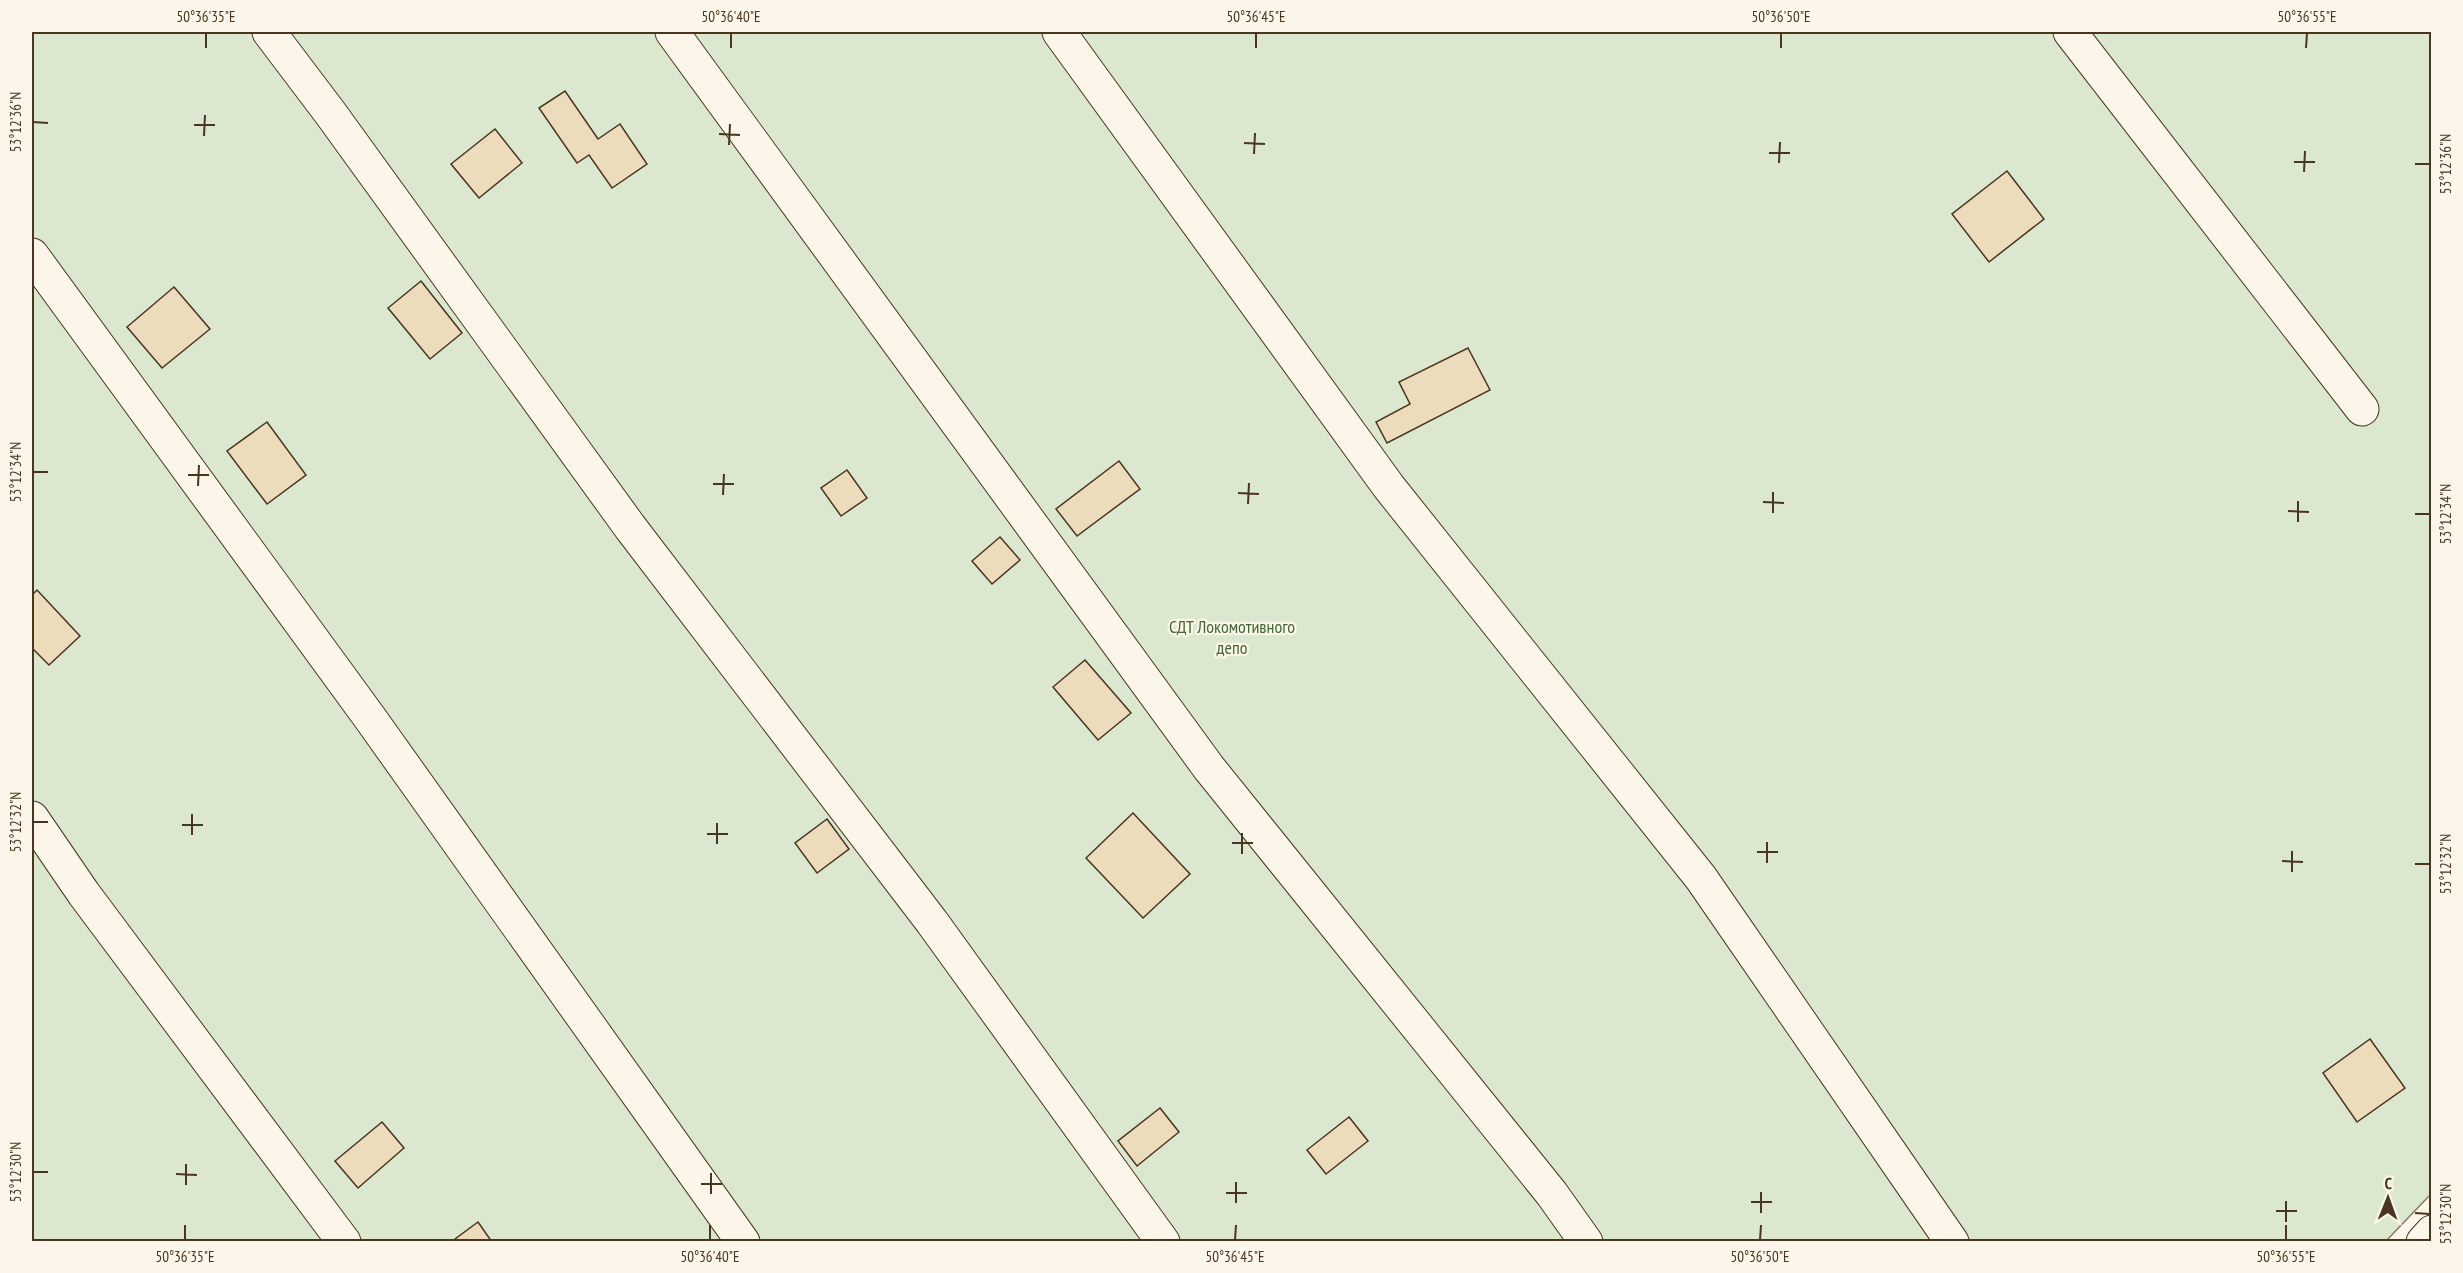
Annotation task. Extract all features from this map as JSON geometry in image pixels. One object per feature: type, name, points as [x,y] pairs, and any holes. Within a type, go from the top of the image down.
[{"type":"street","points":[[269,32],[338,123],[630,527],[932,922],[1163,1242]]},
{"type":"street","points":[[672,32],[1209,768],[1552,1194],[1586,1242]]},
{"type":"street","points":[[1059,32],[1389,487],[1701,878],[1952,1242]]},
{"type":"street","points":[[2070,32],[2362,409]]},
{"type":"street","points":[[32,255],[377,727],[743,1242]]},
{"type":"street","points":[[32,818],[84,894],[344,1242]]},
{"type":"street","points":[[2423,1242],[2432,1232]]},
{"type":"green space","name":"СДТ Локомотивного депо","points":[[32,32],[2431,32],[2431,1194],[2385,1242],[32,1241]]},
{"type":"building","points":[[565,91],[598,139],[620,124],[647,164],[612,188],[589,155],[577,163],[539,108]]},
{"type":"building","points":[[495,129],[522,163],[479,198],[451,164]]},
{"type":"building","points":[[2007,171],[2044,219],[1989,262],[1952,214]]},
{"type":"building","points":[[421,281],[462,333],[430,359],[388,308]]},
{"type":"building","points":[[174,287],[210,329],[162,368],[127,327]]},
{"type":"building","points":[[1468,348],[1490,390],[1387,443],[1376,422],[1410,404],[1399,382]]},
{"type":"building","points":[[267,422],[306,475],[267,504],[227,451]]},
{"type":"building","points":[[1119,461],[1140,489],[1077,536],[1056,509]]},
{"type":"building","points":[[847,470],[867,498],[841,516],[821,488]]},
{"type":"building","points":[[1000,537],[1020,560],[992,584],[972,561]]},
{"type":"building","points":[[37,590],[80,636],[49,665],[32,648],[32,595]]},
{"type":"building","points":[[1085,660],[1131,713],[1098,740],[1053,687]]},
{"type":"building","points":[[1133,813],[1190,874],[1143,918],[1086,858]]},
{"type":"building","points":[[827,819],[849,849],[817,873],[795,843]]},
{"type":"building","points":[[2370,1039],[2405,1088],[2357,1122],[2323,1073]]},
{"type":"building","points":[[1160,1108],[1179,1132],[1137,1166],[1118,1141]]},
{"type":"building","points":[[1349,1117],[1368,1141],[1326,1174],[1307,1150]]},
{"type":"building","points":[[382,1122],[404,1148],[358,1188],[335,1161]]},
{"type":"building","points":[[478,1222],[492,1242],[451,1242]]}]
